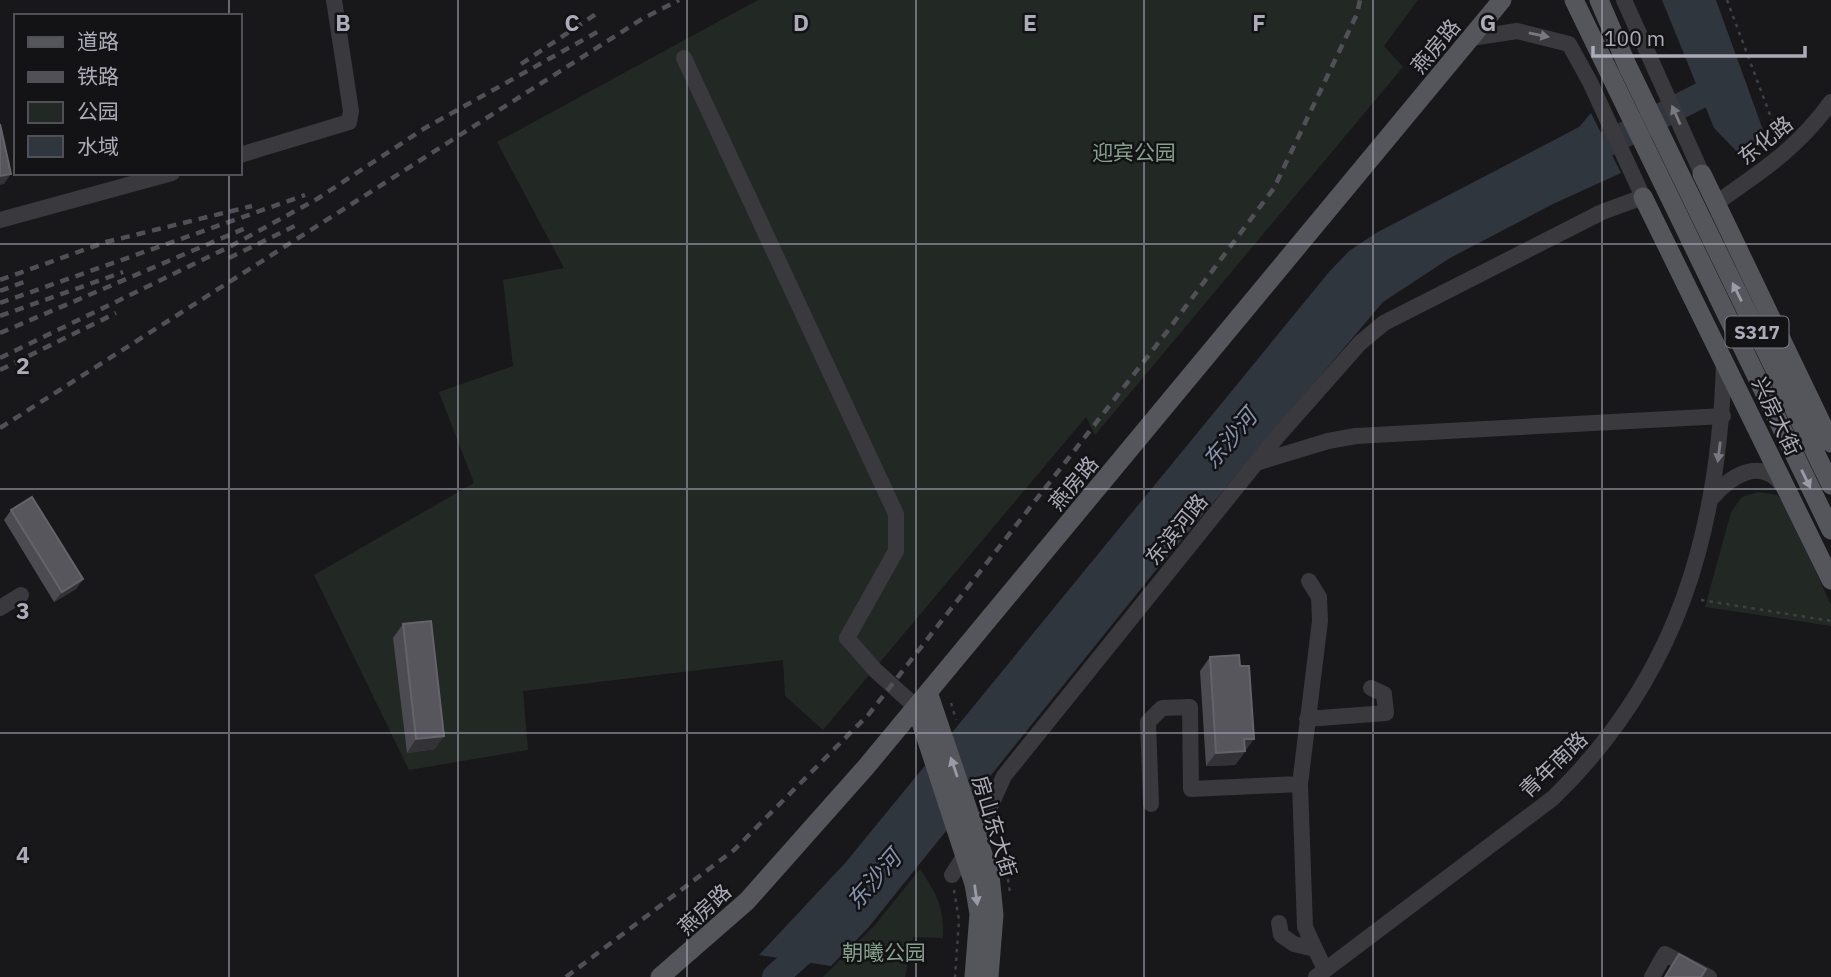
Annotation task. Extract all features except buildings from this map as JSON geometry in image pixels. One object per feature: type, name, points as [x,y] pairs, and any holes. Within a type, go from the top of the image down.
[{"type":"main road","points":[[1471,38],[1484,0]]},
{"type":"main road","name":"燕房路","points":[[660,977],[747,901],[922,700],[1503,0]]},
{"type":"main road","points":[[1574,0],[1679,186],[1716,203]]},
{"type":"main road","points":[[1599,0],[1613,65]]},
{"type":"main road","name":"S317","points":[[1702,174],[1831,443]]},
{"type":"main road","name":"兴房大街","points":[[1679,186],[1713,286],[1831,530]]},
{"type":"main road","name":"兴房大街","points":[[1679,186],[1831,485]]},
{"type":"main road","name":"兴房大街","points":[[1643,197],[1831,580]]},
{"type":"main road","points":[[1713,286],[1724,360]]},
{"type":"main road","points":[[1792,405],[1793,364]]},
{"type":"main road","name":"房山东大街","points":[[922,700],[968,827],[990,876],[994,915],[989,977]]},
{"type":"main road","name":"房山东大街","points":[[968,827],[965,853],[979,914],[974,977]]},
{"type":"street","points":[[242,154],[349,122],[351,111],[334,0]]},
{"type":"street","points":[[1624,0],[1702,174]]},
{"type":"street","points":[[1471,38],[1517,31],[1569,44],[1613,65]]},
{"type":"street","points":[[1569,44],[1590,82],[1643,197]]},
{"type":"street","points":[[684,58],[896,514],[896,551],[847,638],[875,670],[922,700]]},
{"type":"street","name":"东化路","points":[[1716,203],[1785,155],[1809,132],[1831,102]]},
{"type":"street","points":[[0,220],[165,175]]},
{"type":"street","name":"东滨河路","points":[[968,827],[1004,776],[1256,463],[1360,343],[1384,323],[1602,212],[1643,197]]},
{"type":"street","name":"青年南路","points":[[1320,973],[1553,798],[1586,766],[1647,683],[1671,635],[1685,598],[1717,474],[1723,416],[1724,360]]},
{"type":"street","points":[[1256,463],[1328,441],[1356,436],[1723,416]]},
{"type":"street","points":[[1710,500],[1733,476],[1751,471],[1771,475],[1791,496]]},
{"type":"street","points":[[1309,581],[1319,597],[1320,621],[1300,784],[1305,927],[1315,949],[1320,973]]},
{"type":"street","points":[[0,608],[21,595]]},
{"type":"street","points":[[1307,719],[1386,713],[1384,694],[1371,688]]},
{"type":"street","points":[[1151,804],[1148,722],[1162,708],[1190,707],[1191,789],[1300,784]]},
{"type":"street","points":[[952,875],[965,853]]},
{"type":"street","points":[[1279,923],[1281,935],[1294,944],[1315,949]]},
{"type":"street","points":[[1651,977],[1665,954],[1709,977]]},
{"type":"path","points":[[1727,0],[1785,155]]},
{"type":"path","points":[[1701,600],[1831,621]]},
{"type":"path","points":[[952,875],[959,920],[955,977]]},
{"type":"green space","name":"迎宾公园","points":[[758,0],[1418,0],[1384,46],[1403,67],[1095,435],[1086,417],[823,730],[785,696],[783,660],[523,691],[528,750],[409,770],[314,575],[474,483],[439,392],[513,366],[503,280],[564,268],[497,142]]},
{"type":"green space","points":[[1758,492],[1777,495],[1784,502],[1831,605],[1831,626],[1705,607],[1731,512],[1742,497]]},
{"type":"green space","name":"朝曦公园","points":[[920,869],[938,901],[943,938],[913,937],[905,977],[823,977],[875,925]]},
{"type":"water","points":[[1662,0],[1716,0],[1767,141],[1740,155],[1714,128]]},
{"type":"water","points":[[1591,113],[1621,173],[1553,204],[1450,258],[1383,302],[1152,575],[868,928],[831,966],[759,955],[846,862],[1349,251],[1376,233],[1579,127]]},
{"type":"waterway","name":"东沙河","points":[[1575,160],[1719,86],[1715,74]]},
{"type":"waterway","name":"东沙河","points":[[775,977],[821,936]]},
{"type":"railway","points":[[0,428],[642,19],[679,0]]},
{"type":"railway","points":[[566,977],[734,850],[869,714],[1166,333],[1274,188],[1357,14],[1360,0]]},
{"type":"railway","points":[[521,64],[599,12]]},
{"type":"railway","points":[[0,358],[231,246],[317,199],[425,128],[599,31]]},
{"type":"railway","points":[[0,303],[305,195]]},
{"type":"railway","points":[[0,280],[106,242],[252,206]]},
{"type":"railway","points":[[229,258],[301,223]]},
{"type":"railway","points":[[0,333],[248,227]]},
{"type":"railway","points":[[0,316],[123,272]]},
{"type":"railway","points":[[0,291],[24,282]]},
{"type":"railway","points":[[0,370],[116,313]]}]
